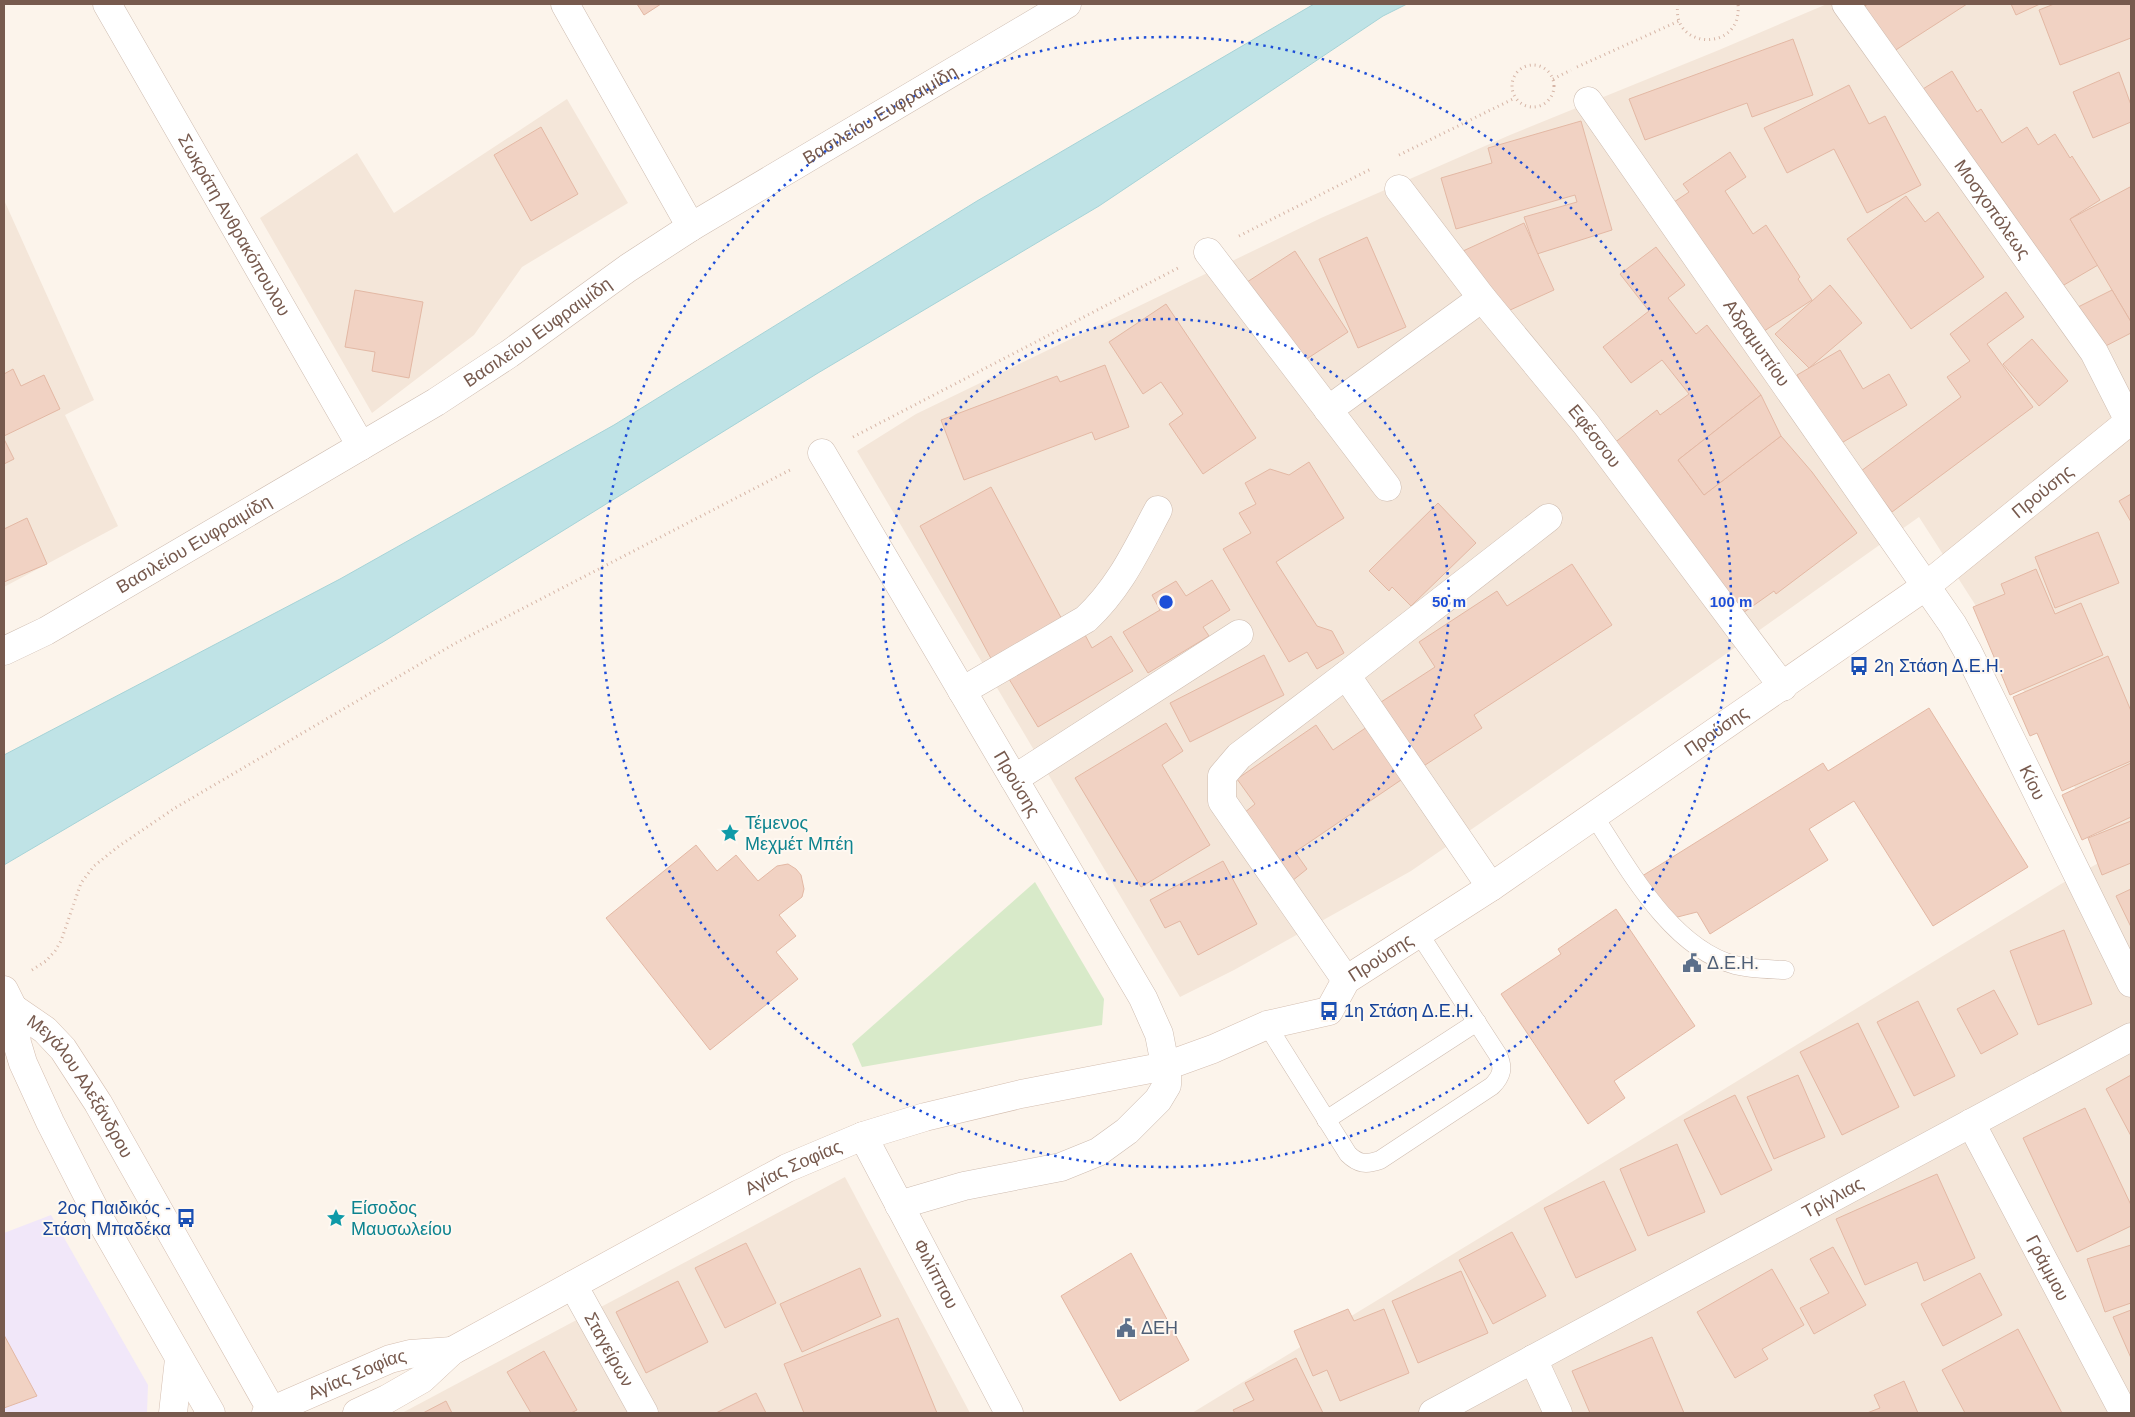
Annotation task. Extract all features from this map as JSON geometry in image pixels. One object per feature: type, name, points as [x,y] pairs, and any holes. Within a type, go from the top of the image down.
[{"type":"street","name":"Σωκράτη Ανθρακόπουλου","points":[[107,4],[361,446]]},
{"type":"street","points":[[565,4],[692,227]]},
{"type":"street","name":"Βασιλείου Ευφραιμίδη","points":[[4,651],[46,631],[436,402],[501,359],[628,268],[692,227],[1066,4]]},
{"type":"street","name":"Μοσχοπόλεως","points":[[1846,4],[2094,352],[2130,421]]},
{"type":"street","name":"Αδραμυττίου","points":[[1588,101],[1926,586]]},
{"type":"street","name":"Εφέσσου","points":[[1399,189],[1482,298],[1586,424],[1783,687]]},
{"type":"street","points":[[1208,252],[1387,487]]},
{"type":"street","points":[[1328,410],[1482,298]]},
{"type":"street","name":"Προύσης","points":[[822,453],[1143,998],[1159,1034],[1166,1066],[1213,1049],[1267,1025],[1329,1011],[1346,980],[1420,934],[1490,887],[1783,687],[1926,586],[2130,421]]},
{"type":"street","points":[[962,691],[1086,619],[1101,605],[1119,582],[1158,510]]},
{"type":"street","points":[[1346,980],[1222,801],[1222,776],[1239,756],[1548,518]]},
{"type":"street","name":"Κίου","points":[[1926,586],[1967,650],[2131,983]]},
{"type":"street","points":[[1014,779],[1239,634]]},
{"type":"street","points":[[1346,675],[1490,887]]},
{"type":"street","name":"Μεγάλου Αλεξάνδρου","points":[[8,999],[23,1063],[50,1122],[98,1216],[211,1413]]},
{"type":"street","name":"Μεγάλου Αλεξάνδρου","points":[[8,999],[45,1030],[63,1049],[98,1103],[270,1412]]},
{"type":"street","name":"Τρίγλιας","points":[[1433,1413],[2131,1037]]},
{"type":"street","points":[[900,1205],[980,1182],[1062,1167],[1098,1152],[1127,1131],[1158,1100],[1167,1085],[1166,1066]]},
{"type":"street","name":"Αγίας Σοφίας","points":[[356,1413],[387,1399],[422,1379],[452,1350],[787,1168],[863,1136],[975,1104],[1166,1066]]},
{"type":"street","name":"Γράμμου","points":[[1971,1124],[2124,1413]]},
{"type":"street","name":"Φιλίππου","points":[[863,1136],[1009,1413]]},
{"type":"street","name":"Σταγείρων","points":[[573,1285],[644,1413]]},
{"type":"street","name":"Αγίας Σοφίας","points":[[270,1412],[390,1359],[410,1354],[452,1350]]},
{"type":"street","points":[[173,1413],[179,1359]]},
{"type":"street","points":[[1533,1359],[1558,1413]]},
{"type":"lane","points":[[1594,816],[1666,920],[1706,954],[1736,966],[1785,970]]},
{"type":"lane","points":[[1267,1025],[1348,1154],[1363,1164],[1380,1160],[1492,1086],[1502,1072],[1502,1063],[1420,934]]},
{"type":"lane","points":[[1326,1120],[1477,1022]]},
{"type":"path","points":[[1678,4],[1679,21],[1684,30],[1692,36],[1711,40],[1721,38],[1729,32],[1735,24],[1738,15],[1738,4]]},
{"type":"path","points":[[1553,79],[1679,21]]},
{"type":"path","points":[[1526,66],[1541,66],[1547,70],[1553,79],[1554,89],[1552,96],[1543,106],[1529,108],[1523,106],[1515,98],[1512,81],[1515,74],[1526,66]]},
{"type":"path","points":[[1397,156],[1515,98]]},
{"type":"path","points":[[27,972],[46,961],[62,941],[81,883],[94,866],[119,846],[175,808],[454,644],[1208,252],[1380,165]]},
{"type":"shaded area","points":[[1827,4],[2131,4],[2131,1413],[1192,1413],[2061,884],[2111,856],[1992,631],[1919,517],[1723,656],[1411,871],[1234,970],[1180,997],[857,451],[916,414],[1321,218],[1510,135]]},
{"type":"shaded area","points":[[567,99],[628,203],[522,267],[474,335],[372,413],[260,218],[357,153],[394,213]]},
{"type":"shaded area","points":[[4,200],[94,400],[65,415],[118,526],[4,587]]},
{"type":"shaded area","points":[[845,1177],[970,1413],[402,1413]]},
{"type":"shaded area","points":[[51,1215],[148,1385],[147,1413],[4,1413],[4,1233]]},
{"type":"green space","points":[[1035,882],[1104,999],[1102,1025],[862,1067],[852,1044]]},
{"type":"water","points":[[1314,4],[1407,4],[1383,16],[1099,206],[818,373],[383,642],[4,865],[4,755],[340,579],[614,425],[977,201]]},
{"type":"building","points":[[637,4],[661,4],[644,15]]},
{"type":"building","points":[[1868,4],[1967,4],[1888,55],[1858,10]]},
{"type":"building","points":[[2011,4],[2040,4],[2016,15]]},
{"type":"building","points":[[2054,4],[2131,4],[2131,38],[2060,65],[2039,10]]},
{"type":"building","points":[[1793,39],[1813,95],[1752,117],[1747,103],[1645,140],[1629,99]]},
{"type":"building","points":[[1952,71],[1977,112],[1981,109],[2002,143],[2027,127],[2038,145],[2055,134],[2070,158],[2072,156],[2100,200],[2070,219],[2098,265],[2052,292],[1918,92]]},
{"type":"building","points":[[2119,72],[2131,105],[2131,122],[2093,138],[2073,92]]},
{"type":"building","points":[[1849,85],[1869,124],[1885,116],[1921,185],[1867,213],[1834,149],[1787,173],[1764,128]]},
{"type":"building","points":[[1581,121],[1612,230],[1537,254],[1524,217],[1577,202],[1575,195],[1456,229],[1441,178],[1492,163],[1488,148]]},
{"type":"building","points":[[541,127],[578,194],[531,221],[494,155]]},
{"type":"building","points":[[1730,152],[1746,177],[1725,191],[1753,234],[1766,225],[1800,277],[1798,279],[1812,300],[1758,335],[1671,204],[1689,192],[1683,184]]},
{"type":"building","points":[[2130,187],[2131,189],[2131,322],[2070,219]]},
{"type":"building","points":[[1906,196],[1925,222],[1938,212],[1984,277],[1911,329],[1847,239]]},
{"type":"building","points":[[1524,223],[1554,290],[1497,316],[1463,251]]},
{"type":"building","points":[[1367,237],[1406,327],[1358,348],[1319,259]]},
{"type":"building","points":[[1656,247],[1685,285],[1668,298],[1696,334],[1707,325],[1761,395],[1678,460],[1704,495],[1781,436],[1812,472],[1857,533],[1776,594],[1774,591],[1733,620],[1605,450],[1657,410],[1660,415],[1689,394],[1662,360],[1631,383],[1603,347],[1649,311],[1620,274]]},
{"type":"building","points":[[1295,251],[1348,332],[1302,362],[1244,284]]},
{"type":"building","points":[[1830,285],[1862,323],[1809,368],[1775,334]]},
{"type":"building","points":[[355,290],[423,302],[409,378],[372,371],[375,352],[345,347]]},
{"type":"building","points":[[2112,290],[2131,322],[2131,333],[2094,352],[2072,310]]},
{"type":"building","points":[[2006,292],[2024,317],[1987,344],[2033,407],[1892,512],[1861,471],[1961,397],[1947,377],[1970,361],[1950,334]]},
{"type":"building","points":[[1166,304],[1256,438],[1203,474],[1169,424],[1183,414],[1161,382],[1143,394],[1109,342]]},
{"type":"building","points":[[2032,339],[2068,381],[2039,406],[2003,364]]},
{"type":"building","points":[[1840,350],[1863,389],[1889,374],[1907,405],[1838,445],[1797,375]]},
{"type":"building","points":[[1105,365],[1129,427],[1095,440],[1092,432],[964,480],[941,420],[1057,376],[1060,382]]},
{"type":"building","points":[[13,369],[21,386],[44,375],[60,409],[4,436],[4,374]]},
{"type":"building","points":[[1761,395],[1781,436],[1704,495],[1678,460]]},
{"type":"building","points":[[4,439],[14,459],[4,464]]},
{"type":"building","points":[[1309,462],[1344,518],[1276,562],[1317,626],[1332,631],[1344,653],[1317,669],[1307,652],[1289,662],[1223,549],[1251,533],[1239,513],[1256,504],[1245,483],[1270,469],[1289,475]]},
{"type":"building","points":[[991,487],[1065,625],[994,664],[920,526]]},
{"type":"building","points":[[2131,494],[2131,522],[2119,501]]},
{"type":"building","points":[[1438,503],[1476,543],[1411,606],[1392,587],[1389,591],[1369,571]]},
{"type":"building","points":[[27,518],[47,564],[4,582],[4,529]]},
{"type":"building","points":[[2098,532],[2119,583],[2055,608],[2035,557]]},
{"type":"building","points":[[1572,564],[1612,625],[1474,715],[1482,728],[1419,769],[1378,704],[1435,667],[1419,642],[1497,591],[1507,606]]},
{"type":"building","points":[[2036,569],[2055,614],[2081,603],[2103,655],[2010,695],[1973,607],[2005,594],[2001,584]]},
{"type":"building","points":[[1212,580],[1230,610],[1203,627],[1209,636],[1148,673],[1123,632],[1160,610],[1152,595],[1176,581],[1186,596]]},
{"type":"building","points":[[1084,633],[1092,648],[1111,636],[1133,671],[1038,727],[1009,679]]},
{"type":"building","points":[[1264,655],[1284,695],[1190,742],[1170,703]]},
{"type":"building","points":[[2108,656],[2131,711],[2131,761],[2062,791],[2037,733],[2030,736],[2013,697]]},
{"type":"building","points":[[1929,708],[2028,867],[1933,926],[1854,801],[1809,829],[1828,860],[1710,934],[1697,912],[1666,920],[1639,878],[1823,763],[1828,771]]},
{"type":"building","points":[[1166,723],[1183,751],[1162,765],[1210,845],[1141,887],[1075,778]]},
{"type":"building","points":[[1316,725],[1333,750],[1367,727],[1401,780],[1295,852],[1307,869],[1292,881],[1244,813],[1255,804],[1237,779]]},
{"type":"building","points":[[2131,763],[2131,817],[2082,840],[2062,795]]},
{"type":"building","points":[[2131,821],[2131,863],[2102,875],[2088,838]]},
{"type":"building","points":[[696,845],[717,871],[736,855],[758,881],[777,866],[788,864],[801,875],[804,889],[802,897],[779,915],[796,936],[776,952],[798,979],[710,1050],[606,918]]},
{"type":"building","points":[[1223,861],[1257,924],[1198,955],[1180,921],[1165,928],[1150,900]]},
{"type":"building","points":[[2131,889],[2131,927],[2116,896]]},
{"type":"building","points":[[1616,909],[1695,1026],[1614,1081],[1625,1098],[1588,1124],[1501,994],[1561,954],[1558,949]]},
{"type":"building","points":[[2064,930],[2092,1004],[2038,1025],[2010,951]]},
{"type":"building","points":[[1994,990],[2018,1034],[1981,1054],[1957,1009]]},
{"type":"building","points":[[1918,1001],[1955,1076],[1914,1096],[1877,1022]]},
{"type":"building","points":[[1858,1023],[1899,1107],[1842,1135],[1800,1052]]},
{"type":"building","points":[[1798,1075],[1825,1137],[1774,1159],[1747,1097]]},
{"type":"building","points":[[2131,1075],[2131,1136],[2106,1089]]},
{"type":"building","points":[[1735,1095],[1772,1170],[1721,1195],[1684,1120]]},
{"type":"building","points":[[2085,1108],[2131,1205],[2131,1226],[2077,1252],[2023,1138]]},
{"type":"building","points":[[1677,1144],[1705,1212],[1648,1236],[1620,1169]]},
{"type":"building","points":[[1937,1174],[1975,1258],[1924,1281],[1917,1262],[1865,1285],[1836,1219]]},
{"type":"building","points":[[1604,1181],[1636,1250],[1576,1278],[1544,1208]]},
{"type":"building","points":[[1512,1232],[1546,1296],[1493,1324],[1459,1260]]},
{"type":"building","points":[[746,1243],[776,1303],[725,1328],[695,1268]]},
{"type":"building","points":[[2131,1245],[2131,1303],[2105,1312],[2087,1259]]},
{"type":"building","points":[[1833,1247],[1866,1305],[1814,1334],[1800,1308],[1829,1293],[1810,1259]]},
{"type":"building","name":"ΔΕΗ","points":[[1131,1253],[1189,1360],[1120,1401],[1061,1296]]},
{"type":"building","points":[[860,1268],[881,1316],[802,1352],[780,1304]]},
{"type":"building","points":[[1772,1269],[1804,1325],[1762,1349],[1768,1359],[1735,1378],[1697,1312]]},
{"type":"building","points":[[1461,1271],[1488,1333],[1418,1363],[1392,1301]]},
{"type":"building","points":[[1980,1273],[2002,1315],[1943,1346],[1921,1304]]},
{"type":"building","points":[[678,1281],[708,1342],[646,1373],[616,1312]]},
{"type":"building","points":[[1348,1309],[1354,1321],[1384,1309],[1409,1373],[1340,1401],[1327,1370],[1313,1376],[1294,1331]]},
{"type":"building","points":[[2131,1310],[2131,1358],[2113,1317]]},
{"type":"building","points":[[898,1318],[937,1413],[804,1413],[784,1364]]},
{"type":"building","points":[[2018,1329],[2062,1413],[1965,1413],[1942,1370]]},
{"type":"building","points":[[4,1335],[37,1396],[4,1408]]},
{"type":"building","points":[[1652,1337],[1684,1413],[1590,1413],[1572,1371]]},
{"type":"building","points":[[544,1351],[577,1410],[571,1413],[531,1413],[507,1372]]},
{"type":"building","points":[[1296,1358],[1323,1413],[1235,1413],[1233,1410],[1254,1400],[1245,1383]]},
{"type":"building","points":[[1904,1381],[1918,1413],[1867,1413],[1880,1408],[1874,1395]]},
{"type":"building","points":[[756,1393],[766,1413],[716,1413]]},
{"type":"building","points":[[446,1401],[452,1413],[423,1413]]},
{"type":"place","name":"2η Στάση Δ.Ε.Η.","points":[[1859,666]]},
{"type":"place","name":"Τέμενος Μεχμέτ Μπέη","points":[[730,833]]},
{"type":"place","name":"Δ.Ε.Η.","points":[[1692,963]]},
{"type":"place","name":"1η Στάση Δ.Ε.Η.","points":[[1329,1011]]},
{"type":"place","name":"2ος Παιδικός - Στάση Μπαδέκα","points":[[186,1218]]},
{"type":"place","name":"Είσοδος Μαυσωλείου","points":[[336,1218]]},
{"type":"place","name":"ΔΕΗ","points":[[1126,1328]]}]
